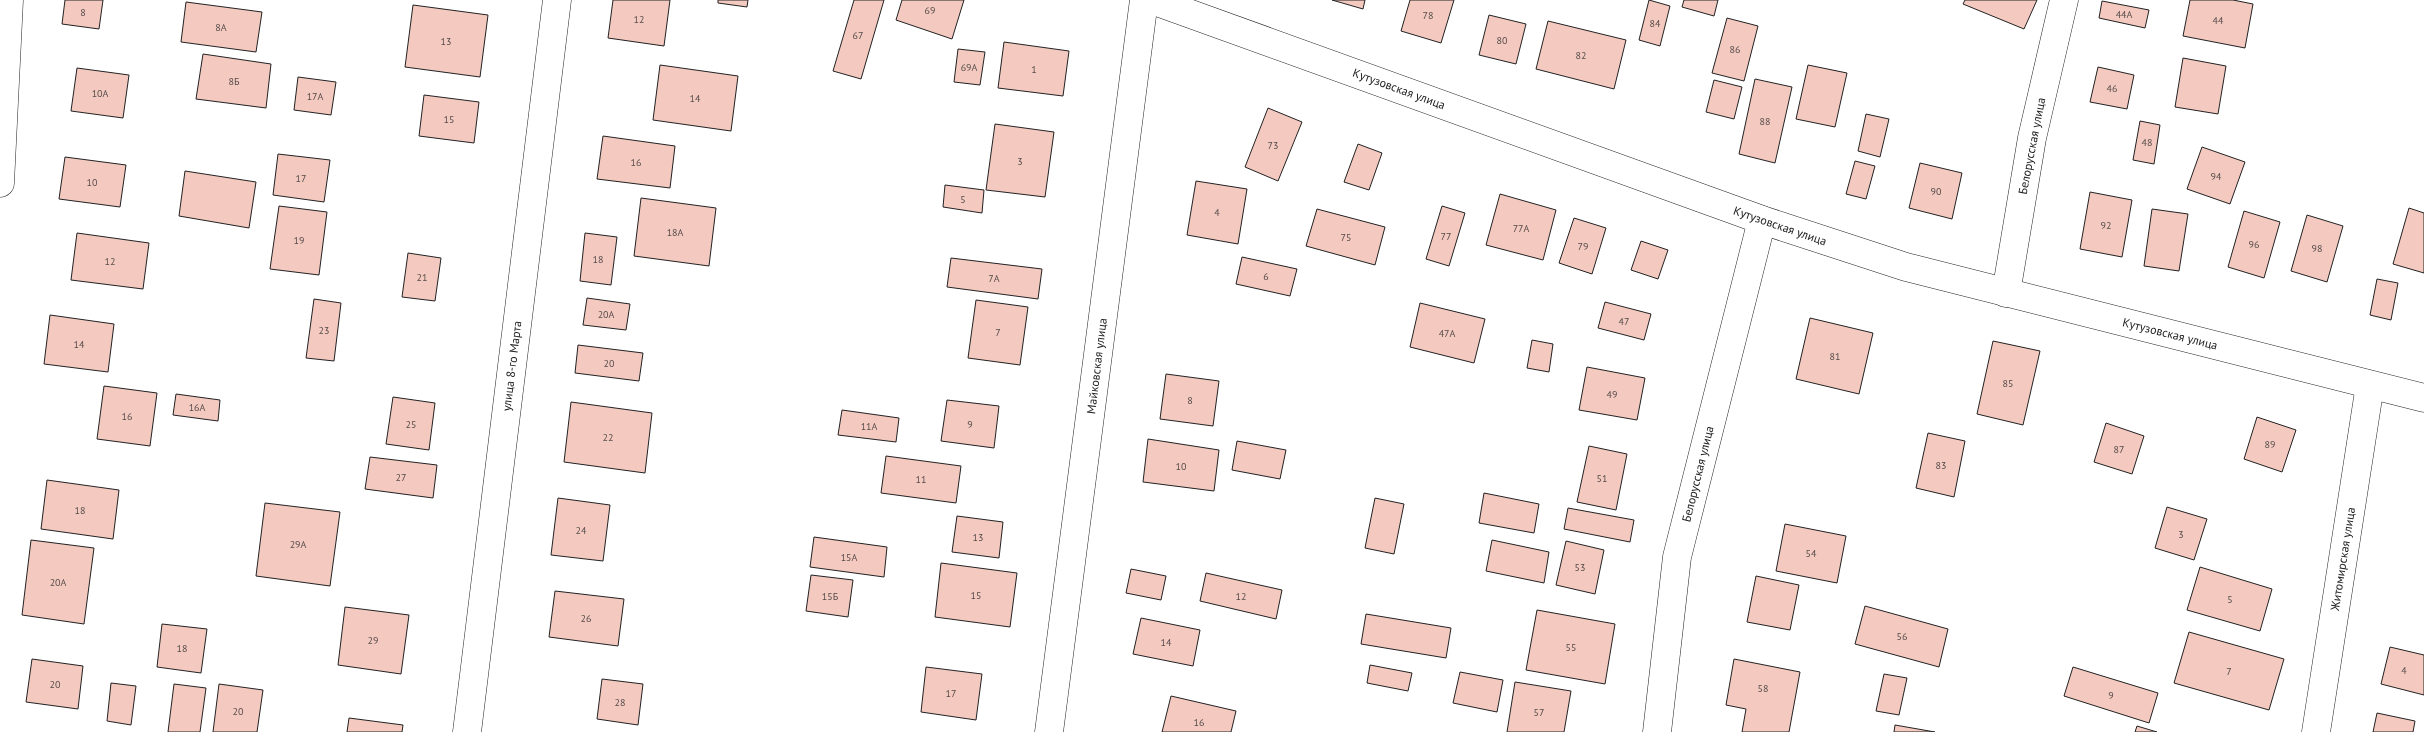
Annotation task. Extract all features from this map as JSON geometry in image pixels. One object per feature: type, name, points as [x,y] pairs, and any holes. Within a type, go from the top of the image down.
[{"type":"street","points":[[0,183],[9,0]]},
{"type":"street","name":"улица 8-го Марта","points":[[467,732],[557,0]]},
{"type":"street","name":"Майковская улица","points":[[1049,732],[1144,0]]},
{"type":"street","name":"Кутузовская улица","points":[[1152,0],[1762,220],[1906,267],[2424,398]]},
{"type":"street","name":"Белорусская улица","points":[[2006,293],[2032,138],[2064,0]]},
{"type":"street","name":"Белорусская улица","points":[[1657,732],[1677,557],[1762,220]]},
{"type":"street","name":"Житомирская улица","points":[[2316,732],[2370,385]]},
{"type":"building","points":[[65,0],[103,0],[99,29],[62,24]]},
{"type":"building","points":[[613,0],[670,0],[664,46],[608,38]]},
{"type":"building","points":[[718,0],[748,0],[747,7],[718,3]]},
{"type":"building","points":[[854,0],[884,0],[861,79],[833,71]]},
{"type":"building","points":[[902,0],[964,0],[952,39],[896,20]]},
{"type":"building","points":[[1332,0],[1365,0],[1363,9]]},
{"type":"building","points":[[1410,0],[1454,0],[1441,43],[1401,31]]},
{"type":"building","points":[[1649,0],[1670,6],[1660,46],[1639,40]]},
{"type":"building","points":[[1684,0],[1718,0],[1714,16],[1682,7]]},
{"type":"building","points":[[1965,0],[2037,0],[2024,29],[1963,4]]},
{"type":"building","points":[[2190,0],[2233,0],[2253,4],[2245,48],[2183,36]]},
{"type":"building","points":[[2102,1],[2149,10],[2145,28],[2099,18]]},
{"type":"building","points":[[186,2],[262,12],[256,52],[181,42]]},
{"type":"building","points":[[413,5],[488,15],[480,77],[405,67]]},
{"type":"building","points":[[1489,15],[1526,24],[1516,64],[1479,55]]},
{"type":"building","points":[[1727,18],[1758,26],[1744,81],[1712,73]]},
{"type":"building","points":[[1548,21],[1626,40],[1614,89],[1536,69]]},
{"type":"building","points":[[1004,42],[1069,51],[1063,96],[998,88]]},
{"type":"building","points":[[958,49],[985,52],[980,85],[954,82]]},
{"type":"building","points":[[203,54],[271,64],[266,108],[196,99]]},
{"type":"building","points":[[2183,58],[2226,66],[2218,114],[2175,107]]},
{"type":"building","points":[[660,65],[738,76],[731,131],[653,120]]},
{"type":"building","points":[[1808,65],[1847,73],[1835,127],[1796,119]]},
{"type":"building","points":[[2098,67],[2134,75],[2127,109],[2090,102]]},
{"type":"building","points":[[77,68],[129,75],[123,118],[71,111]]},
{"type":"building","points":[[298,77],[336,82],[331,115],[294,110]]},
{"type":"building","points":[[1755,79],[1792,87],[1775,163],[1739,154]]},
{"type":"building","points":[[1714,80],[1742,87],[1734,119],[1706,112]]},
{"type":"building","points":[[424,95],[479,102],[474,143],[419,136]]},
{"type":"building","points":[[1268,108],[1302,122],[1278,181],[1245,167]]},
{"type":"building","points":[[1866,114],[1889,119],[1880,157],[1858,151]]},
{"type":"building","points":[[2140,121],[2160,125],[2154,164],[2133,160]]},
{"type":"building","points":[[995,124],[1054,132],[1045,197],[986,190]]},
{"type":"building","points":[[603,136],[675,146],[670,188],[597,179]]},
{"type":"building","points":[[1358,144],[1382,153],[1369,190],[1344,182]]},
{"type":"building","points":[[2202,147],[2245,162],[2230,204],[2187,189]]},
{"type":"building","points":[[278,154],[330,160],[324,202],[273,195]]},
{"type":"building","points":[[65,157],[126,165],[120,207],[59,199]]},
{"type":"building","points":[[1855,161],[1875,166],[1866,199],[1846,194]]},
{"type":"building","points":[[1920,163],[1962,173],[1952,219],[1909,208]]},
{"type":"building","points":[[185,171],[256,182],[249,228],[179,216]]},
{"type":"building","points":[[1196,181],[1247,189],[1238,244],[1187,235]]},
{"type":"building","points":[[945,185],[984,190],[982,213],[943,207]]},
{"type":"building","points":[[2090,192],[2132,200],[2122,257],[2080,249]]},
{"type":"building","points":[[1500,194],[1556,210],[1543,260],[1486,245]]},
{"type":"building","points":[[641,198],[716,208],[709,266],[634,256]]},
{"type":"building","points":[[279,206],[327,212],[319,275],[270,269]]},
{"type":"building","points":[[1442,206],[1465,213],[1449,266],[1426,259]]},
{"type":"building","points":[[2409,208],[2424,213],[2424,273],[2393,264]]},
{"type":"building","points":[[1317,209],[1385,227],[1375,265],[1306,246]]},
{"type":"building","points":[[2152,209],[2188,214],[2179,271],[2144,266]]},
{"type":"building","points":[[2244,211],[2280,222],[2264,278],[2228,267]]},
{"type":"building","points":[[2307,215],[2343,226],[2327,282],[2291,271]]},
{"type":"building","points":[[1574,218],[1606,228],[1592,274],[1559,263]]},
{"type":"building","points":[[77,233],[149,243],[143,289],[71,280]]},
{"type":"building","points":[[585,233],[617,237],[611,285],[580,281]]},
{"type":"building","points":[[1641,241],[1668,250],[1658,279],[1631,270]]},
{"type":"building","points":[[408,253],[441,258],[435,301],[402,297]]},
{"type":"building","points":[[1242,257],[1297,269],[1290,296],[1236,284]]},
{"type":"building","points":[[951,258],[1042,269],[1038,299],[947,287]]},
{"type":"building","points":[[2377,279],[2398,283],[2391,320],[2370,315]]},
{"type":"building","points":[[587,298],[630,304],[626,330],[583,325]]},
{"type":"building","points":[[314,299],[341,303],[334,361],[306,358]]},
{"type":"building","points":[[976,300],[1028,307],[1020,365],[968,358]]},
{"type":"building","points":[[1605,302],[1651,314],[1644,340],[1598,328]]},
{"type":"building","points":[[1420,303],[1485,319],[1474,363],[1410,347]]},
{"type":"building","points":[[50,315],[114,324],[108,372],[44,364]]},
{"type":"building","points":[[1810,318],[1873,333],[1859,394],[1796,379]]},
{"type":"building","points":[[1532,340],[1553,344],[1549,372],[1527,368]]},
{"type":"building","points":[[1993,341],[2040,351],[2023,425],[1977,414]]},
{"type":"building","points":[[578,345],[643,353],[639,381],[575,373]]},
{"type":"building","points":[[1587,367],[1645,378],[1637,420],[1579,410]]},
{"type":"building","points":[[1166,374],[1219,381],[1213,426],[1160,419]]},
{"type":"building","points":[[104,386],[157,393],[150,446],[97,439]]},
{"type":"building","points":[[176,394],[220,400],[218,421],[173,415]]},
{"type":"building","points":[[393,397],[435,403],[429,450],[386,444]]},
{"type":"building","points":[[947,400],[999,406],[994,448],[941,441]]},
{"type":"building","points":[[571,402],[652,413],[645,473],[564,462]]},
{"type":"building","points":[[842,410],[899,418],[896,442],[838,435]]},
{"type":"building","points":[[2257,417],[2296,430],[2282,472],[2244,459]]},
{"type":"building","points":[[2106,423],[2144,436],[2132,474],[2094,462]]},
{"type":"building","points":[[1928,433],[1965,441],[1954,497],[1916,488]]},
{"type":"building","points":[[1148,439],[1219,450],[1214,491],[1143,482]]},
{"type":"building","points":[[1237,441],[1286,450],[1280,479],[1232,470]]},
{"type":"building","points":[[1589,446],[1627,454],[1616,510],[1577,502]]},
{"type":"building","points":[[886,456],[961,466],[956,503],[881,493]]},
{"type":"building","points":[[370,457],[437,465],[433,498],[365,489]]},
{"type":"building","points":[[47,480],[119,490],[113,539],[41,529]]},
{"type":"building","points":[[1484,493],[1539,504],[1534,533],[1479,523]]},
{"type":"building","points":[[558,498],[610,505],[603,561],[551,555]]},
{"type":"building","points":[[1375,498],[1404,504],[1394,554],[1365,548]]},
{"type":"building","points":[[265,503],[340,512],[330,586],[256,576]]},
{"type":"building","points":[[2167,507],[2207,519],[2194,560],[2155,548]]},
{"type":"building","points":[[1568,508],[1634,520],[1630,542],[1564,529]]},
{"type":"building","points":[[957,516],[1003,522],[999,558],[952,552]]},
{"type":"building","points":[[1785,524],[1846,536],[1837,583],[1776,571]]},
{"type":"building","points":[[814,537],[887,547],[884,577],[810,567]]},
{"type":"building","points":[[31,540],[94,548],[84,624],[22,615]]},
{"type":"building","points":[[1492,540],[1549,552],[1544,583],[1486,571]]},
{"type":"building","points":[[1566,541],[1604,550],[1595,594],[1556,585]]},
{"type":"building","points":[[941,563],[1017,573],[1010,627],[935,617]]},
{"type":"building","points":[[2200,567],[2272,589],[2260,631],[2187,610]]},
{"type":"building","points":[[1131,569],[1166,576],[1161,600],[1126,593]]},
{"type":"building","points":[[1206,573],[1282,590],[1276,619],[1200,601]]},
{"type":"building","points":[[811,575],[853,580],[848,617],[806,611]]},
{"type":"building","points":[[1756,576],[1799,585],[1790,630],[1747,622]]},
{"type":"building","points":[[555,591],[624,599],[618,646],[549,637]]},
{"type":"building","points":[[1865,606],[1948,629],[1939,667],[1855,644]]},
{"type":"building","points":[[345,607],[409,615],[401,674],[338,665]]},
{"type":"building","points":[[1537,610],[1615,624],[1605,684],[1526,670]]},
{"type":"building","points":[[1366,614],[1451,628],[1446,658],[1361,644]]},
{"type":"building","points":[[1141,618],[1200,630],[1193,666],[1133,654]]},
{"type":"building","points":[[162,624],[207,629],[201,673],[157,667]]},
{"type":"building","points":[[2189,632],[2284,659],[2269,710],[2174,683]]},
{"type":"building","points":[[2390,647],[2424,655],[2424,695],[2381,684]]},
{"type":"building","points":[[32,659],[83,666],[78,709],[26,702]]},
{"type":"building","points":[[1734,659],[1800,672],[1789,732],[1742,732],[1746,709],[1726,705]]},
{"type":"building","points":[[1370,665],[1412,673],[1408,691],[1367,683]]},
{"type":"building","points":[[926,667],[982,674],[976,720],[921,712]]},
{"type":"building","points":[[2073,667],[2158,693],[2149,723],[2064,696]]},
{"type":"building","points":[[1460,672],[1503,680],[1497,712],[1453,703]]},
{"type":"building","points":[[1884,674],[1907,678],[1899,715],[1876,711]]},
{"type":"building","points":[[602,679],[643,684],[638,725],[597,719]]},
{"type":"building","points":[[1515,682],[1571,691],[1564,732],[1507,732]]},
{"type":"building","points":[[111,683],[136,686],[131,725],[107,721]]},
{"type":"building","points":[[174,684],[206,688],[200,732],[168,732]]},
{"type":"building","points":[[219,684],[263,690],[257,732],[213,732]]},
{"type":"building","points":[[1171,696],[1236,711],[1231,732],[1162,732]]},
{"type":"building","points":[[2377,713],[2415,721],[2413,732],[2373,732]]},
{"type":"building","points":[[349,718],[403,725],[402,732],[347,732]]},
{"type":"building","points":[[1895,725],[1935,732],[1894,732]]},
{"type":"building","points":[[2137,726],[2157,732],[2135,732]]}]
